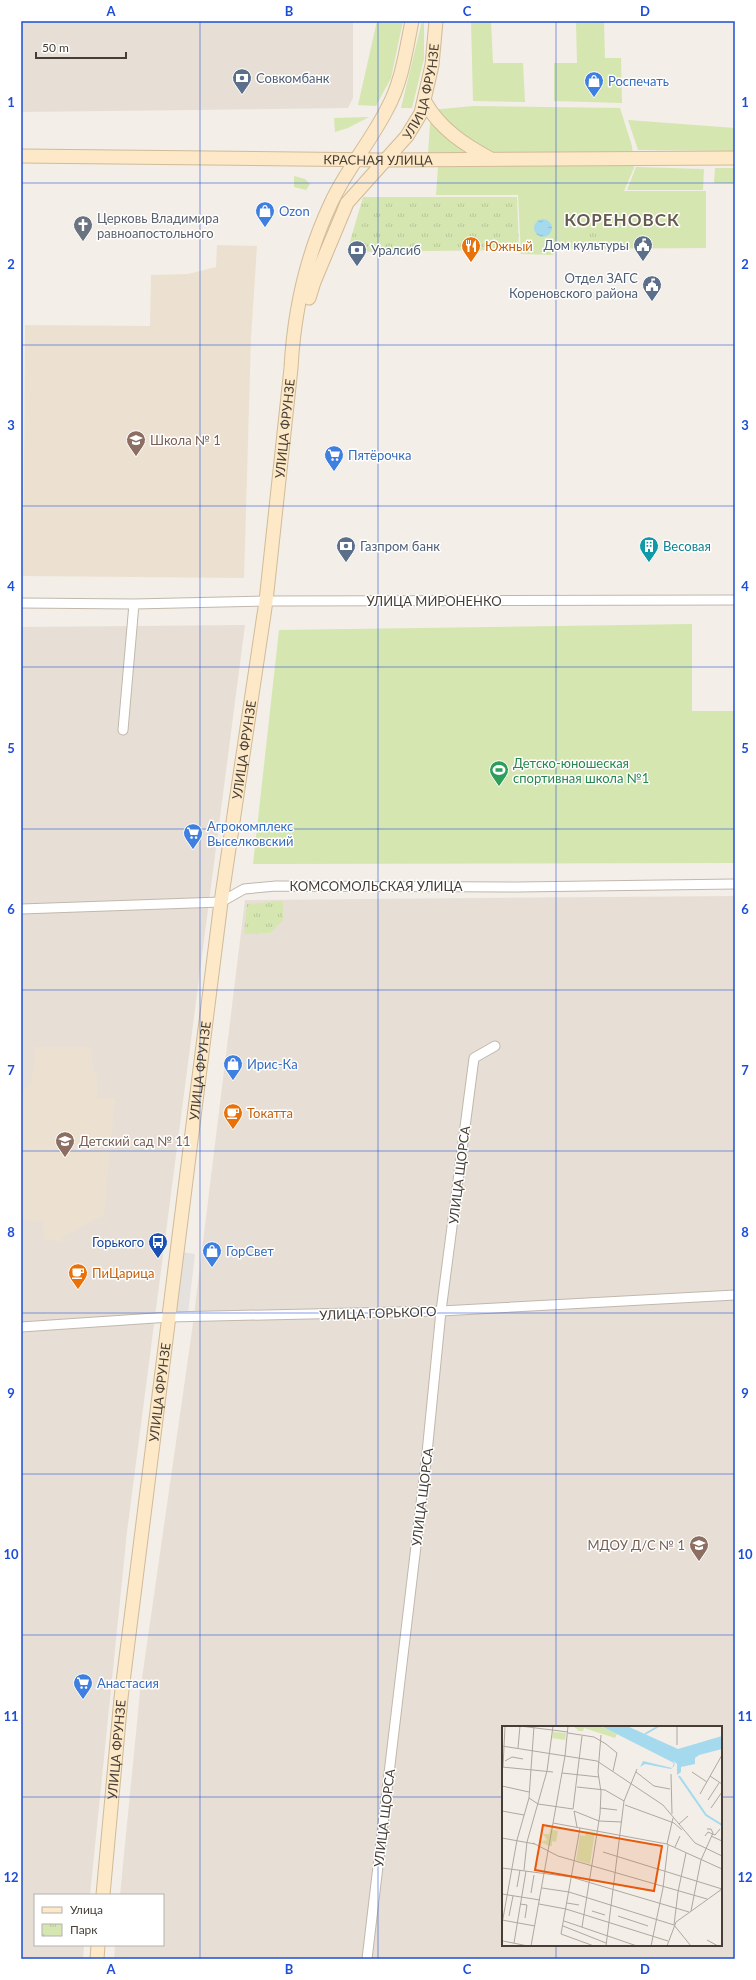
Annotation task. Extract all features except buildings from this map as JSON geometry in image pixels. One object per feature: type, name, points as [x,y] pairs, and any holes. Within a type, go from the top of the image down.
[{"type":"main road","name":"УЛИЦА ФРУНЗЕ","points":[[103,1894],[121,1698],[170,1318],[221,902],[266,601],[291,368],[293,332],[315,239],[332,202],[392,99],[401,74],[412,21]]},
{"type":"main road","name":"УЛИЦА ФРУНЗЕ","points":[[291,368],[299,331],[314,282],[347,203],[407,136],[421,113],[425,102],[432,65],[436,21]]},
{"type":"main road","points":[[425,102],[439,123],[455,137],[493,160]]},
{"type":"main road","name":"КРАСНАЯ УЛИЦА","points":[[21,156],[356,160],[735,158]]},
{"type":"main road","points":[[97,1959],[98,1946]]},
{"type":"street","name":"УЛИЦА МИРОНЕНКО","points":[[21,603],[134,604],[266,601],[735,600]]},
{"type":"street","points":[[123,730],[134,604]]},
{"type":"street","name":"КОМСОМОЛЬСКАЯ УЛИЦА","points":[[21,909],[221,902],[244,888],[276,886],[518,887],[735,884]]},
{"type":"street","name":"УЛИЦА ЩОРСА","points":[[367,1959],[427,1453],[441,1311],[474,1058],[495,1046]]},
{"type":"street","name":"УЛИЦА ГОРЬКОГО","points":[[21,1327],[170,1318],[441,1311],[735,1295]]},
{"type":"shaded area","points":[[21,21],[353,21],[353,98],[348,108],[21,112]]},
{"type":"shaded area","name":"Школа № 1","points":[[217,245],[257,246],[251,338],[244,578],[23,576],[25,325],[150,326],[151,275],[188,274],[216,267]]},
{"type":"shaded area","points":[[245,625],[127,1532],[90,1894],[34,1894],[34,1946],[84,1946],[83,1959],[21,1959],[21,627]]},
{"type":"shaded area","points":[[735,896],[735,1959],[114,1959],[115,1946],[164,1946],[164,1894],[120,1894],[140,1692],[192,1331],[245,900]]},
{"type":"shaded area","name":"Детский сад № 11","points":[[35,1047],[91,1047],[93,1070],[97,1074],[97,1098],[115,1098],[104,1215],[63,1236],[62,1242],[44,1239],[43,1221],[21,1220],[21,1094],[32,1082]]},
{"type":"shaded area","points":[[181,1252],[195,1254],[188,1314],[173,1312]]},
{"type":"green space","points":[[377,21],[403,21],[391,78],[376,106],[358,105]]},
{"type":"green space","points":[[422,21],[424,21],[424,59],[412,108],[401,108]]},
{"type":"green space","points":[[471,21],[491,21],[493,63],[523,63],[525,102],[473,101]]},
{"type":"green space","points":[[604,22],[605,58],[621,58],[622,103],[554,101],[554,63],[577,63],[576,23]]},
{"type":"green space","points":[[473,106],[620,108],[632,146],[634,168],[624,191],[706,191],[706,248],[558,249],[553,255],[521,254],[518,195],[436,195],[439,154],[428,154],[431,110]]},
{"type":"green space","points":[[369,117],[348,128],[335,132],[334,118]]},
{"type":"green space","points":[[628,120],[735,128],[735,151],[638,150]]},
{"type":"green space","points":[[636,167],[704,169],[703,190],[627,190]]},
{"type":"green space","points":[[715,168],[735,168],[735,183],[714,183]]},
{"type":"green space","points":[[294,176],[305,179],[310,184],[306,190],[294,187]]},
{"type":"green space","points":[[363,197],[517,197],[519,250],[347,252]]},
{"type":"green space","points":[[605,230],[605,248],[583,248],[583,231]]},
{"type":"green space","name":"Детско-юношеская спортивная школа №1","points":[[692,624],[692,711],[735,711],[735,863],[253,864],[279,630]]},
{"type":"green space","points":[[283,901],[283,920],[270,933],[244,934],[247,904]]},
{"type":"water","points":[[539,219],[547,219],[552,224],[550,235],[547,237],[539,237],[534,232],[534,224]]},
{"type":"place","name":"Совкомбанк","points":[[242,95]]},
{"type":"place","name":"Роспечать","points":[[594,98]]},
{"type":"place","name":"Ozon","points":[[265,228]]},
{"type":"place","name":"Церковь Владимира равноапостольного","points":[[83,242]]},
{"type":"place","name":"Дом культуры","points":[[643,262]]},
{"type":"place","name":"Южный","points":[[471,263]]},
{"type":"place","name":"Уралсиб","points":[[357,267]]},
{"type":"place","name":"Отдел ЗАГС Кореновского района","points":[[652,302]]},
{"type":"place","name":"Школа № 1","points":[[136,457]]},
{"type":"place","name":"Пятёрочка","points":[[334,472]]},
{"type":"place","name":"Газпром банк","points":[[346,563]]},
{"type":"place","name":"Весовая","points":[[649,563]]},
{"type":"place","name":"Детско-юношеская спортивная школа №1","points":[[499,787]]},
{"type":"place","name":"Агрокомплекс Выселковский","points":[[193,850]]},
{"type":"place","name":"Ирис-Ка","points":[[233,1081]]},
{"type":"place","name":"Токатта","points":[[233,1130]]},
{"type":"place","name":"Детский сад № 11","points":[[65,1158]]},
{"type":"place","name":"Горького","points":[[158,1259]]},
{"type":"place","name":"ГорСвет","points":[[212,1268]]},
{"type":"place","name":"ПиЦарица","points":[[78,1290]]},
{"type":"place","name":"МДОУ Д/С № 1","points":[[699,1562]]},
{"type":"place","name":"Анастасия","points":[[83,1700]]},
{"type":"district","name":"КОРЕНОВСК","points":[[622,219]]}]
